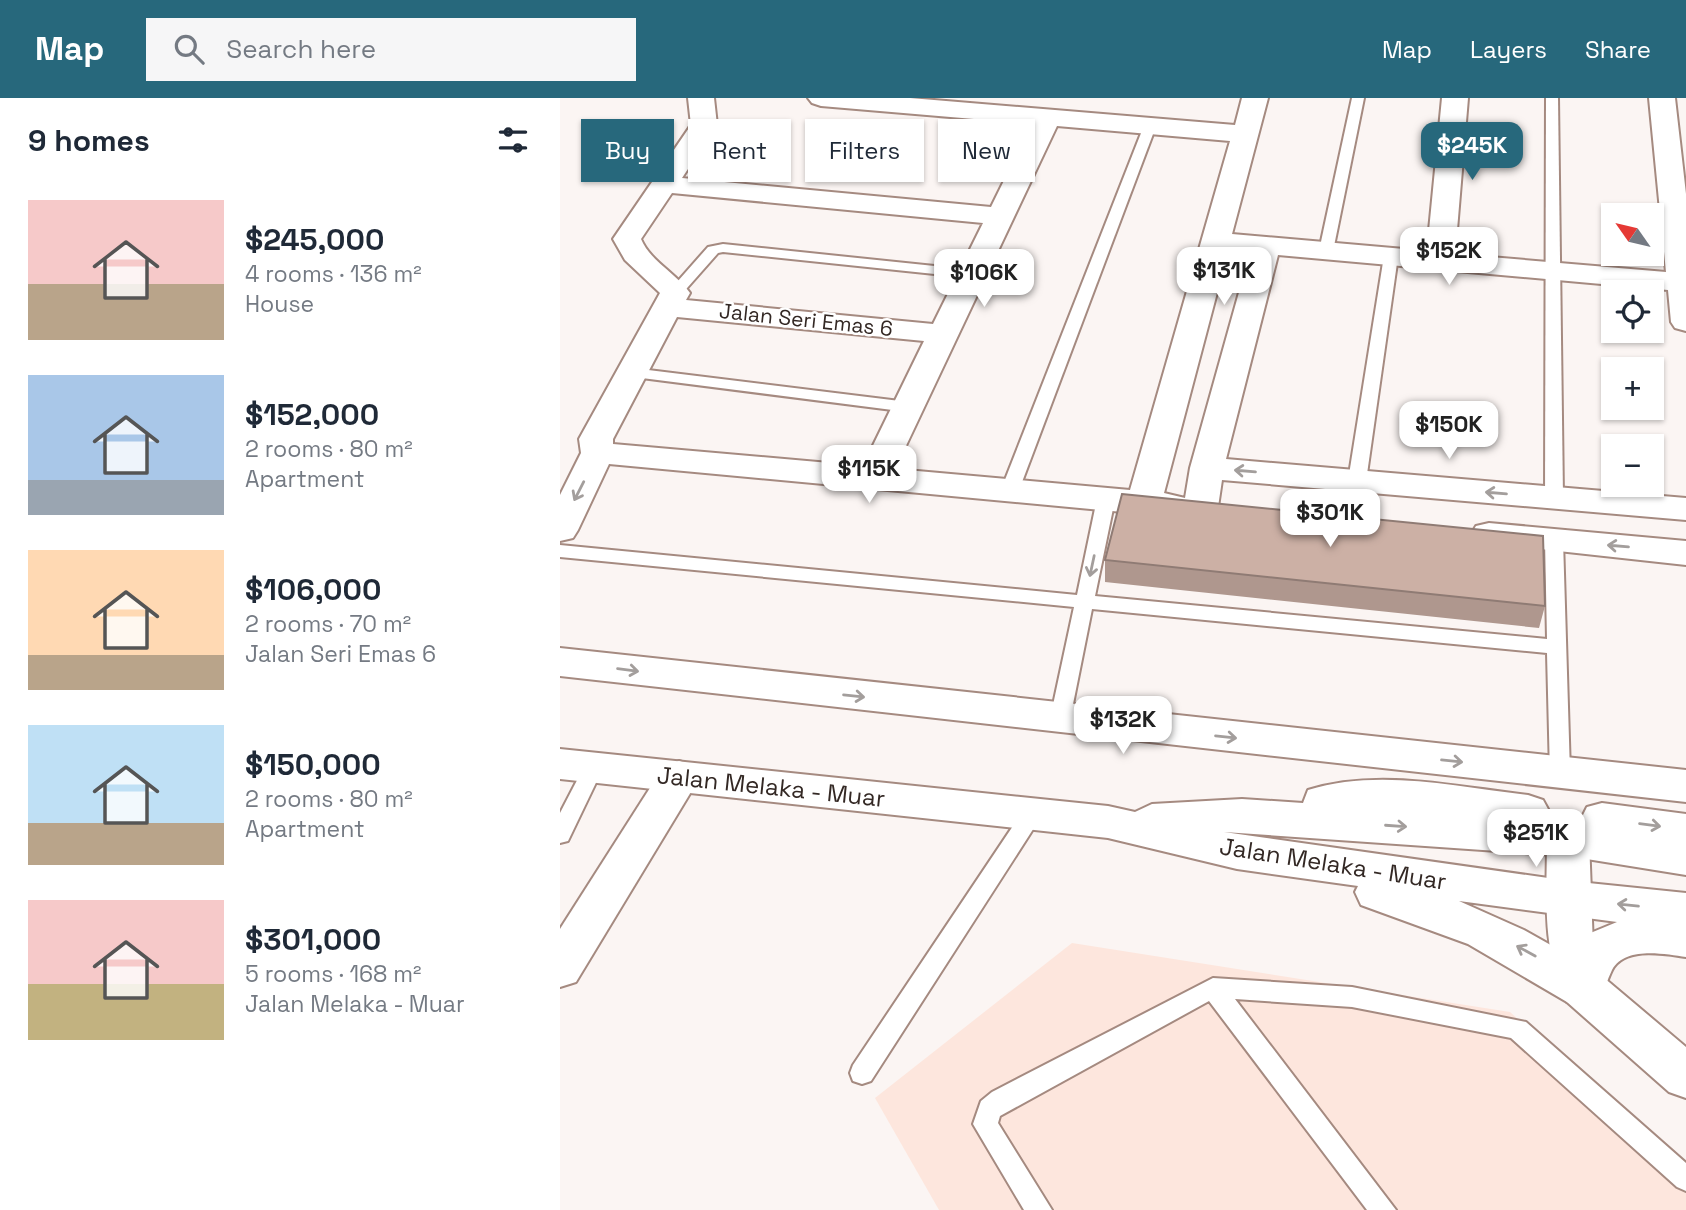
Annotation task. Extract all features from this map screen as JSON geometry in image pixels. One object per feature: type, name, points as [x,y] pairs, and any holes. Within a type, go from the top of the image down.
[{"type":"street","points":[[560,530],[598,453],[596,439],[672,300],[668,281],[630,250],[627,239],[704,125],[701,98]]},
{"type":"street","points":[[821,98],[1245,134]]},
{"type":"street","points":[[1144,503],[1255,98]]},
{"type":"street","points":[[1440,261],[1455,98]]},
{"type":"street","points":[[1662,98],[1684,283],[1686,322]]},
{"type":"street","points":[[874,478],[1048,117]]},
{"type":"street","points":[[664,184],[1000,216]]},
{"type":"street","points":[[1216,241],[1684,283]]},
{"type":"street","points":[[598,453],[1214,508],[1207,468],[1266,245]]},
{"type":"street","name":"Jalan Seri Emas 6","points":[[672,300],[944,334]]},
{"type":"street","points":[[1207,468],[1686,509]]},
{"type":"street","points":[[1459,531],[1686,553]]},
{"type":"street","points":[[560,662],[1686,786]]},
{"type":"street","name":"Jalan Melaka - Muar","points":[[576,766],[1239,834],[1568,839],[1686,858]]},
{"type":"street","points":[[560,968],[679,777]]},
{"type":"street","points":[[1239,834],[1342,797],[1411,799],[1686,830]]},
{"type":"street","points":[[1239,834],[1435,908],[1528,951],[1583,988],[1686,1077]]},
{"type":"street","name":"Jalan Melaka - Muar","points":[[1239,834],[1569,899],[1686,911]]},
{"type":"street","points":[[1568,839],[1570,947],[1583,988]]},
{"type":"street","points":[[1583,988],[1597,955],[1617,939],[1663,935],[1686,938]]},
{"type":"lane","points":[[1326,251],[1358,98]]},
{"type":"lane","points":[[1552,98],[1554,498]]},
{"type":"lane","points":[[1010,491],[1150,126]]},
{"type":"lane","points":[[672,300],[713,250],[723,248],[973,274]]},
{"type":"lane","points":[[1357,481],[1391,257]]},
{"type":"lane","points":[[632,373],[908,407]]},
{"type":"lane","points":[[1060,719],[1106,499]]},
{"type":"lane","points":[[1554,540],[1560,773]]},
{"type":"lane","points":[[560,551],[1084,599],[1556,647]]},
{"type":"lane","points":[[560,835],[576,766]]},
{"type":"lane","points":[[862,1073],[1032,814]]},
{"type":"lane","points":[[1040,1210],[985,1124],[990,1109],[1001,1100],[1213,988],[1352,998],[1518,1029],[1686,1179]]},
{"type":"lane","points":[[1213,988],[1383,1210]]},
{"type":"shaded area","points":[[1072,943],[1510,1012],[1686,1172],[1686,1210],[939,1210],[875,1098]]},
{"type":"building","points":[[1122,494],[1543,536],[1545,606],[1105,560]]}]
